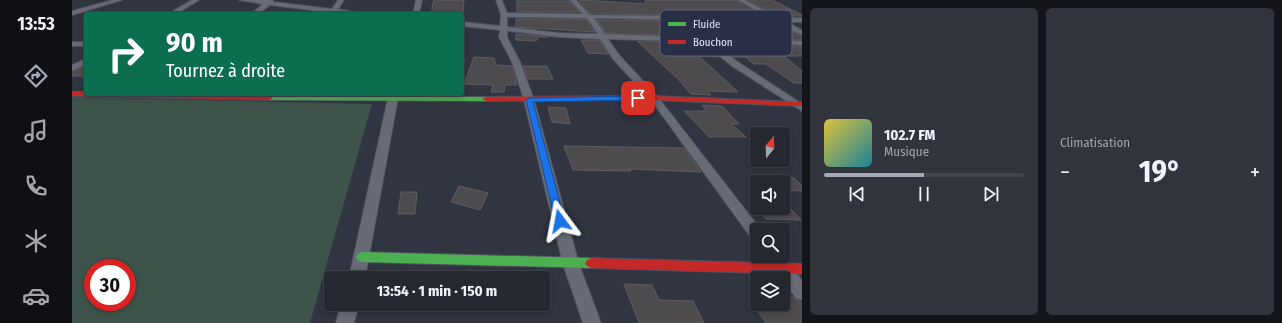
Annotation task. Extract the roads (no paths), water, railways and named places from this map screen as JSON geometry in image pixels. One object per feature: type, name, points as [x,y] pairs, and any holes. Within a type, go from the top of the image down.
[{"type":"street","points":[[72,13],[119,0]]},
{"type":"street","points":[[175,12],[196,0]]},
{"type":"street","points":[[242,0],[270,2],[344,12]]},
{"type":"street","points":[[334,11],[341,0]]},
{"type":"street","points":[[416,12],[419,0]]},
{"type":"street","points":[[499,0],[504,15],[502,37],[516,62],[529,100],[571,264],[592,323]]},
{"type":"street","points":[[573,0],[586,17],[592,20],[616,57],[654,98],[750,226]]},
{"type":"street","points":[[742,0],[760,10]]},
{"type":"street","points":[[257,12],[270,2]]},
{"type":"street","points":[[504,15],[660,18]]},
{"type":"street","points":[[464,24],[503,29],[660,39]]},
{"type":"street","points":[[792,27],[802,33]]},
{"type":"street","points":[[792,43],[802,43]]},
{"type":"street","points":[[72,44],[84,44]]},
{"type":"street","points":[[725,56],[800,106]]},
{"type":"street","points":[[72,68],[84,62]]},
{"type":"street","points":[[72,94],[84,94]]},
{"type":"street","points":[[158,96],[288,99],[394,96],[529,100],[654,98],[800,106]]},
{"type":"street","points":[[359,271],[394,96]]},
{"type":"street","points":[[362,257],[571,264],[750,262]]},
{"type":"street","points":[[779,263],[802,293]]},
{"type":"street","points":[[781,263],[802,269]]},
{"type":"street","points":[[345,323],[348,311]]}]
